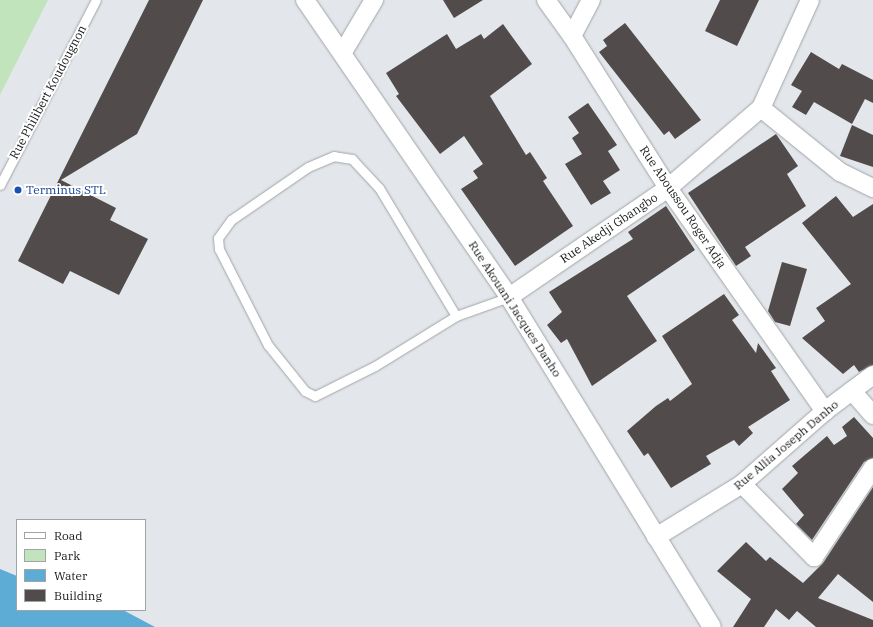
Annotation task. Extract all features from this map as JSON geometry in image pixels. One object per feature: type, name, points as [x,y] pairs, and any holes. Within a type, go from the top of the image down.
[{"type":"street","name":"Rue Akouani Jacques Danho","points":[[305,0],[343,52],[509,296],[712,627]]},
{"type":"street","points":[[343,52],[374,0]]},
{"type":"street","name":"Rue Aboussou Roger Adja","points":[[546,0],[572,36],[668,188],[825,411]]},
{"type":"street","points":[[572,36],[591,0]]},
{"type":"street","name":"Rue Akedji Gbangbo","points":[[509,296],[668,188],[761,108],[810,0]]},
{"type":"street","points":[[761,108],[840,172],[873,188]]},
{"type":"street","name":"Rue Allia Joseph Danho","points":[[656,537],[742,484],[825,411],[873,375]]},
{"type":"street","points":[[852,391],[873,415]]},
{"type":"street","points":[[742,484],[814,557],[873,468]]},
{"type":"lane","name":"Rue Philibert Koudougnon","points":[[0,185],[96,0]]},
{"type":"lane","points":[[456,316],[379,188],[352,159],[334,156],[308,167],[231,220],[218,238],[219,249],[268,345],[305,391],[315,396],[376,366],[456,316],[509,296]]},
{"type":"green space","points":[[0,0],[48,0],[0,95]]},
{"type":"water","points":[[0,569],[16,576],[16,611],[125,611],[155,627],[0,627]]},
{"type":"building","points":[[149,0],[203,0],[137,134],[61,180],[116,208],[110,220],[148,239],[119,295],[70,271],[63,284],[18,261]]},
{"type":"building","points":[[443,0],[483,0],[454,18]]},
{"type":"building","points":[[720,0],[759,0],[737,46],[705,31]]},
{"type":"building","points":[[625,23],[701,120],[675,139],[669,131],[664,135],[599,52],[607,46],[603,40]]},
{"type":"building","points":[[503,24],[532,64],[490,96],[526,155],[530,152],[547,178],[543,181],[573,226],[515,266],[461,189],[478,178],[473,171],[483,164],[464,136],[440,154],[396,96],[399,94],[386,73],[447,34],[456,49],[481,34],[484,39]]},
{"type":"building","points":[[811,52],[839,69],[842,64],[873,80],[873,103],[865,99],[852,124],[814,102],[806,115],[792,107],[802,91],[791,85]]},
{"type":"building","points":[[588,103],[617,145],[608,151],[620,170],[603,181],[611,193],[591,205],[565,164],[582,154],[572,138],[579,133],[568,117]]},
{"type":"building","points":[[852,125],[873,135],[873,167],[840,156]]},
{"type":"building","points":[[776,134],[798,166],[787,174],[806,206],[745,247],[751,256],[736,266],[688,193]]},
{"type":"building","points":[[836,196],[853,217],[873,204],[873,365],[859,372],[854,365],[843,374],[802,338],[825,321],[816,308],[851,284],[802,223]]},
{"type":"building","points":[[666,206],[695,250],[627,296],[657,341],[592,386],[567,339],[561,343],[547,325],[562,312],[549,292],[633,239],[628,232]]},
{"type":"building","points":[[782,262],[807,269],[790,326],[775,322],[768,311]]},
{"type":"building","points":[[724,294],[739,315],[732,320],[756,353],[758,343],[776,368],[771,371],[790,400],[748,427],[753,433],[739,446],[734,440],[706,456],[711,464],[671,488],[648,453],[644,456],[627,431],[656,406],[668,398],[670,401],[692,384],[662,336]]},
{"type":"building","points":[[854,417],[873,438],[873,458],[864,462],[812,540],[796,524],[804,515],[782,489],[798,473],[792,466],[827,436],[834,445],[847,436],[842,427]]},
{"type":"building","points":[[873,487],[873,602],[838,574],[818,598],[873,620],[873,627],[816,627],[797,611],[789,620],[776,609],[764,627],[733,627],[751,599],[717,571],[746,542],[766,561],[770,557],[803,583],[823,563]]},
{"type":"place","name":"Terminus STL","points":[[18,190]]}]
